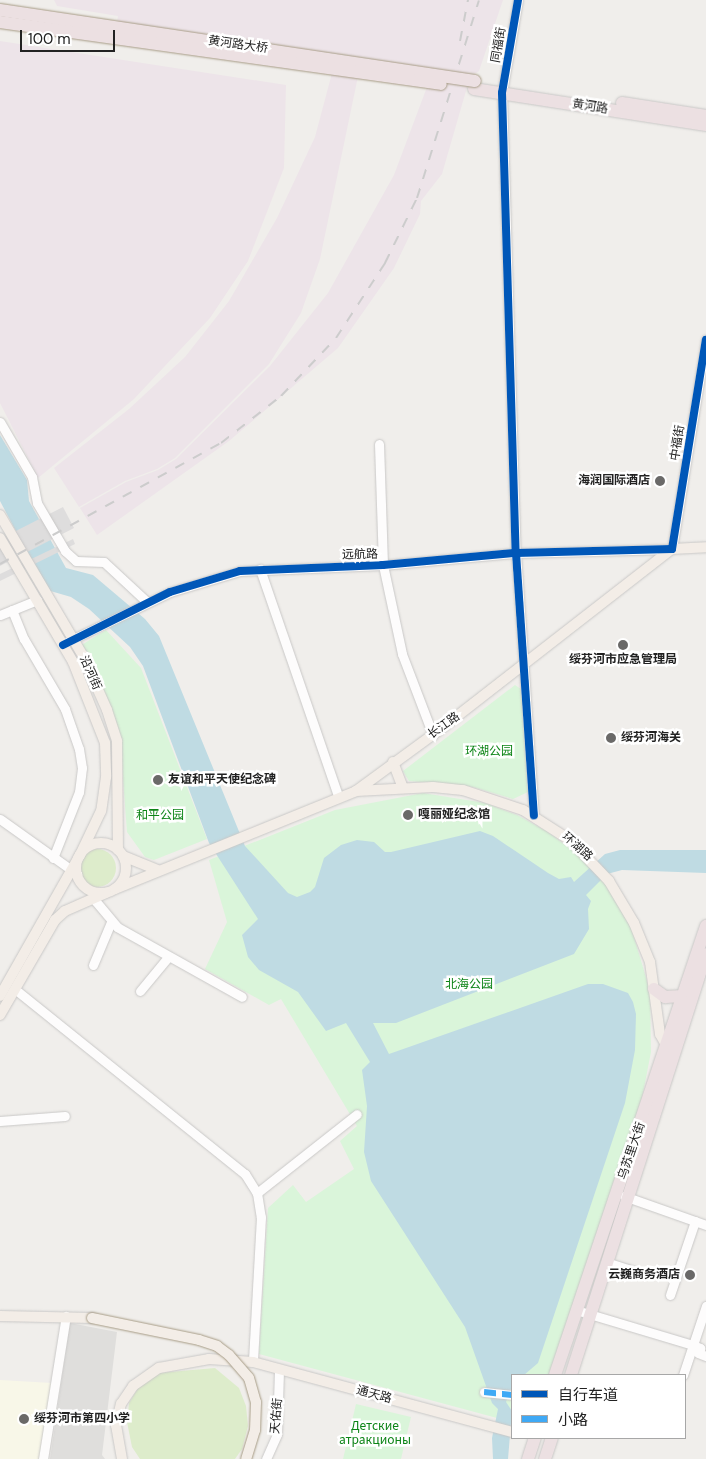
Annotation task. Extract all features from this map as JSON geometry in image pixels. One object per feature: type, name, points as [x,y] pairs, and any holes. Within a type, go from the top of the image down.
[{"type":"highway","name":"黄河路大桥","points":[[0,10],[475,85]]},
{"type":"highway","name":"黄河路大桥","points":[[0,22],[475,85]]},
{"type":"highway","name":"黄河路","points":[[475,85],[706,125]]},
{"type":"highway","name":"黄河路","points":[[502,90],[706,116]]},
{"type":"highway","name":"乌苏里大街","points":[[670,1051],[683,996],[706,926]]},
{"type":"highway","name":"乌苏里大街","points":[[555,1374],[576,1310],[622,1196],[670,1051],[706,954]]},
{"type":"highway","points":[[654,989],[665,997],[683,996]]},
{"type":"highway","name":"乌苏里大街","points":[[571,1374],[606,1262],[622,1196]]},
{"type":"highway","points":[[528,1459],[535,1439]]},
{"type":"highway","points":[[545,1459],[551,1440]]},
{"type":"main road","name":"沿河街","points":[[0,515],[73,639],[106,710],[117,741],[121,853]]},
{"type":"main road","name":"沿河街","points":[[0,538],[63,645],[95,714],[105,743],[106,777],[101,811],[80,855]]},
{"type":"main road","points":[[672,549],[706,547]]},
{"type":"main road","name":"长江路","points":[[0,1015],[56,920],[65,911],[157,870],[250,833],[283,823],[338,796],[356,791],[526,664],[672,549]]},
{"type":"main road","points":[[393,762],[403,788]]},
{"type":"main road","name":"环湖路","points":[[356,791],[403,788],[463,790],[534,815],[557,830],[590,858],[609,881],[640,935],[650,962],[660,1034],[670,1051]]},
{"type":"main road","points":[[0,996],[73,872],[80,855],[96,844],[110,845],[121,853],[157,870]]},
{"type":"main road","points":[[73,872],[88,889],[111,891],[126,872],[121,853]]},
{"type":"main road","points":[[0,1316],[92,1318],[198,1340],[217,1346],[235,1361],[249,1378],[256,1402],[255,1430],[246,1459]]},
{"type":"main road","name":"通天路","points":[[122,1459],[116,1436],[118,1414],[126,1395],[140,1379],[169,1365],[209,1359],[252,1362],[511,1432]]},
{"type":"street","name":"同福街","points":[[518,0],[502,90],[516,553],[526,664],[534,815]]},
{"type":"street","name":"中福街","points":[[672,549],[706,340]]},
{"type":"street","points":[[0,422],[32,477],[38,503],[66,551],[76,561],[104,562],[147,602]]},
{"type":"street","points":[[379,444],[383,565],[402,654],[433,735]]},
{"type":"street","name":"远航路","points":[[63,645],[147,602],[209,578],[260,569],[383,565],[516,553],[672,549]]},
{"type":"street","points":[[260,569],[338,796]]},
{"type":"street","points":[[0,615],[37,600]]},
{"type":"street","points":[[12,610],[65,709],[79,749],[82,768],[79,792],[53,858]]},
{"type":"street","points":[[0,818],[73,872]]},
{"type":"street","points":[[93,898],[111,922],[168,957],[242,997]]},
{"type":"street","points":[[93,965],[111,922]]},
{"type":"street","points":[[140,991],[168,957]]},
{"type":"street","points":[[16,990],[246,1174],[257,1193],[262,1218],[252,1362]]},
{"type":"street","points":[[257,1193],[357,1114]]},
{"type":"street","points":[[0,1121],[65,1116]]},
{"type":"street","points":[[622,1196],[706,1225]]},
{"type":"street","points":[[670,1295],[695,1221]]},
{"type":"street","points":[[606,1262],[633,1271]]},
{"type":"street","points":[[683,1374],[706,1306]]},
{"type":"street","points":[[576,1310],[700,1348],[698,1353],[706,1356]]},
{"type":"street","points":[[43,1459],[66,1316]]},
{"type":"street","name":"天佑街","points":[[266,1459],[277,1434],[279,1370]]},
{"type":"street","points":[[484,1392],[511,1395]]},
{"type":"shaded area","points":[[54,0],[503,0],[479,71],[470,77],[442,174],[421,201],[420,214],[394,268],[338,348],[229,441],[97,535],[80,508],[126,482],[158,470],[176,459],[270,366],[328,293],[394,175],[433,71],[361,62],[320,259],[301,313],[269,364],[175,458],[157,469],[125,481],[79,507],[54,468],[129,409],[185,357],[229,301],[277,218],[315,137],[332,73],[117,25],[118,16],[57,6]]},
{"type":"shaded area","points":[[0,41],[286,85],[284,168],[248,261],[210,318],[134,399],[38,478],[0,403]]},
{"type":"shaded area","points":[[70,1323],[117,1332],[102,1455],[105,1459],[50,1459]]},
{"type":"shaded area","name":"绥芬河市第四小学","points":[[0,1380],[52,1383],[43,1459],[0,1459]]},
{"type":"green space","name":"和平公园","points":[[106,630],[141,668],[207,839],[154,860],[145,857],[127,832],[120,739],[80,646]]},
{"type":"green space","name":"环湖公园","points":[[515,685],[524,691],[528,792],[513,799],[473,787],[409,781],[403,771]]},
{"type":"green space","name":"北海公园","points":[[423,793],[485,803],[517,815],[548,832],[577,854],[608,887],[631,927],[650,991],[651,1052],[642,1098],[551,1374],[511,1374],[511,1422],[259,1354],[268,1208],[293,1185],[306,1202],[354,1169],[340,1141],[357,1126],[281,999],[269,1005],[205,969],[227,922],[209,860],[335,810]]},
{"type":"green space","points":[[97,849],[111,854],[116,868],[111,882],[97,887],[83,882],[78,868],[83,854]]},
{"type":"green space","points":[[215,1368],[239,1388],[246,1406],[248,1426],[242,1449],[235,1459],[140,1459],[132,1447],[127,1422],[129,1403],[138,1388],[158,1373]]},
{"type":"green space","name":"Детские атракционы","points":[[356,1404],[411,1417],[401,1459],[343,1459]]},
{"type":"water","name":"北海公园","points":[[0,435],[27,480],[29,501],[66,568],[93,575],[145,619],[159,636],[245,846],[288,893],[297,897],[310,892],[315,887],[324,858],[341,845],[357,840],[374,842],[385,852],[391,852],[480,831],[493,836],[559,879],[571,877],[574,882],[605,854],[620,850],[706,850],[706,873],[622,870],[607,874],[586,895],[591,901],[588,909],[589,929],[574,954],[396,1023],[373,1023],[389,1054],[588,984],[603,984],[628,993],[633,1002],[636,1014],[635,1050],[625,1103],[538,1363],[525,1374],[511,1374],[511,1389],[506,1402],[511,1410],[508,1459],[493,1459],[492,1438],[498,1409],[492,1403],[465,1327],[371,1181],[364,1152],[367,1106],[362,1070],[370,1062],[346,1023],[326,1031],[298,992],[259,970],[248,957],[242,935],[258,919],[209,843],[143,666],[130,647],[89,609],[71,597],[47,590],[0,501]]},
{"type":"pier","points":[[63,507],[74,528],[0,566],[0,539]]},
{"type":"pier","points":[[73,539],[75,544],[0,581],[0,574]]},
{"type":"railway","points":[[460,41],[468,0]]},
{"type":"railway","points":[[0,564],[221,443],[281,396],[336,338],[385,263],[417,198],[479,0]]},
{"type":"marked path","points":[[484,1392],[511,1395]]},
{"type":"cycle path","points":[[518,0],[502,93],[516,553],[534,815]]},
{"type":"cycle path","points":[[63,645],[170,592],[240,571],[383,565],[516,553],[672,549],[706,340]]},
{"type":"place","name":"海润国际酒店","points":[[660,481]]},
{"type":"place","name":"绥芬河市应急管理局","points":[[623,645]]},
{"type":"place","name":"绥芬河海关","points":[[611,738]]},
{"type":"place","name":"友谊和平天使纪念碑","points":[[158,780]]},
{"type":"place","name":"嘎丽娅纪念馆","points":[[408,815]]},
{"type":"place","name":"云巍商务酒店","points":[[690,1275]]},
{"type":"place","name":"绥芬河市第四小学","points":[[24,1419]]}]
